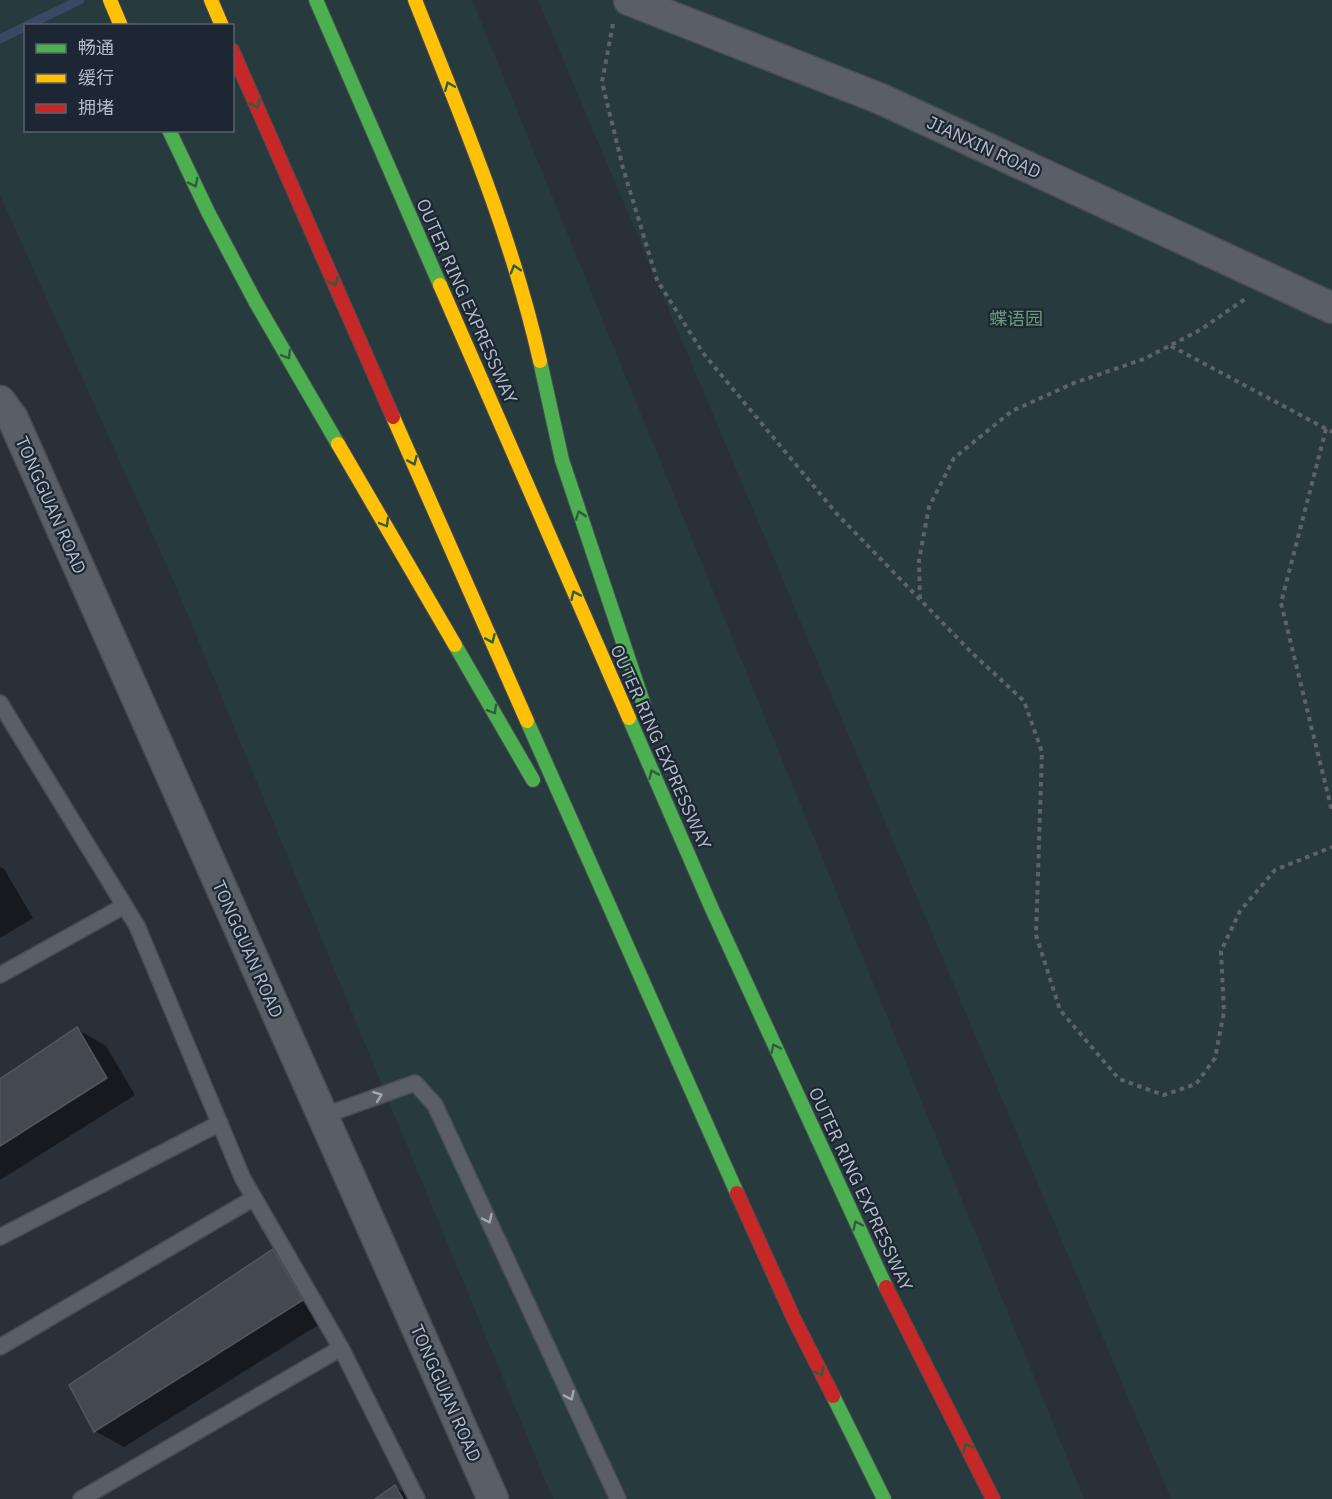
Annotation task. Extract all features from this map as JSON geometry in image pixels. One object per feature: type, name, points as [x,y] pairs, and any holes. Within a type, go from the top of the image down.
[{"type":"highway","points":[[110,0],[120,24]]},
{"type":"highway","points":[[211,0],[221,24]]},
{"type":"highway","name":"OUTER RING EXPRESSWAY","points":[[316,0],[712,909],[882,1278],[993,1499]]},
{"type":"highway","points":[[415,0],[495,203],[532,325],[562,460],[648,717]]},
{"type":"highway","points":[[234,55],[620,932],[794,1319],[884,1499]]},
{"type":"highway","points":[[170,132],[208,212],[255,301],[543,797]]},
{"type":"highway","points":[[659,751],[712,909]]},
{"type":"highway","points":[[555,818],[620,932]]},
{"type":"street","name":"JIANXIN ROAD","points":[[621,12],[881,99],[1273,280],[1330,302]]},
{"type":"street","name":"TONGGUAN ROAD","points":[[0,401],[13,419],[493,1499]]},
{"type":"lane","points":[[0,703],[137,926],[243,1179],[341,1348],[417,1499]]},
{"type":"lane","points":[[0,975],[124,906]]},
{"type":"lane","points":[[323,1116],[415,1083],[435,1105],[618,1499]]},
{"type":"lane","points":[[0,1237],[220,1123]]},
{"type":"lane","points":[[0,1347],[254,1198]]},
{"type":"lane","points":[[81,1499],[341,1348]]},
{"type":"path","points":[[621,12],[602,82],[623,168],[657,280],[703,353],[837,514],[972,653],[1024,700],[1042,752],[1036,935],[1060,1010],[1119,1079],[1164,1095],[1196,1084],[1215,1058],[1224,1012],[1221,951],[1240,911],[1275,870],[1332,847]]},
{"type":"path","points":[[920,599],[919,560],[929,507],[954,458],[1012,411],[1074,383],[1144,359],[1200,330],[1273,280]]},
{"type":"path","points":[[1170,345],[1332,432]]},
{"type":"path","points":[[1326,429],[1281,603],[1332,811]]},
{"type":"green space","points":[[0,0],[472,0],[1084,1499],[553,1499],[175,584],[0,195]]},
{"type":"green space","name":"蝶语园","points":[[538,0],[1332,0],[1332,1499],[1171,1499]]},
{"type":"building","points":[[77,1027],[107,1078],[0,1146],[0,1079]]},
{"type":"building","points":[[273,1249],[303,1300],[94,1432],[69,1385]]},
{"type":"building","points":[[395,1485],[403,1499],[375,1499]]},
{"type":"waterway","points":[[30,24],[80,0]]},
{"type":"waterway","points":[[0,39],[24,27]]},
{"type":"traffic: fast","points":[[316,0],[440,285]]},
{"type":"traffic: fast","points":[[170,132],[208,212],[255,301],[338,444]]},
{"type":"traffic: fast","points":[[540,361],[562,460],[644,705]]},
{"type":"traffic: fast","points":[[455,645],[533,780]]},
{"type":"traffic: fast","points":[[629,718],[712,909],[886,1287]]},
{"type":"traffic: fast","points":[[527,721],[737,1193]]},
{"type":"traffic: fast","points":[[833,1396],[884,1499]]},
{"type":"traffic: slow","points":[[110,0],[120,24]]},
{"type":"traffic: slow","points":[[211,0],[221,24]]},
{"type":"traffic: slow","points":[[415,0],[501,223],[529,314],[540,361]]},
{"type":"traffic: slow","points":[[440,285],[629,718]]},
{"type":"traffic: slow","points":[[393,417],[527,721]]},
{"type":"traffic: slow","points":[[338,444],[455,645]]},
{"type":"traffic: jam","points":[[234,55],[393,417]]},
{"type":"traffic: jam","points":[[737,1193],[794,1319],[833,1396]]},
{"type":"traffic: jam","points":[[886,1287],[993,1499]]}]
